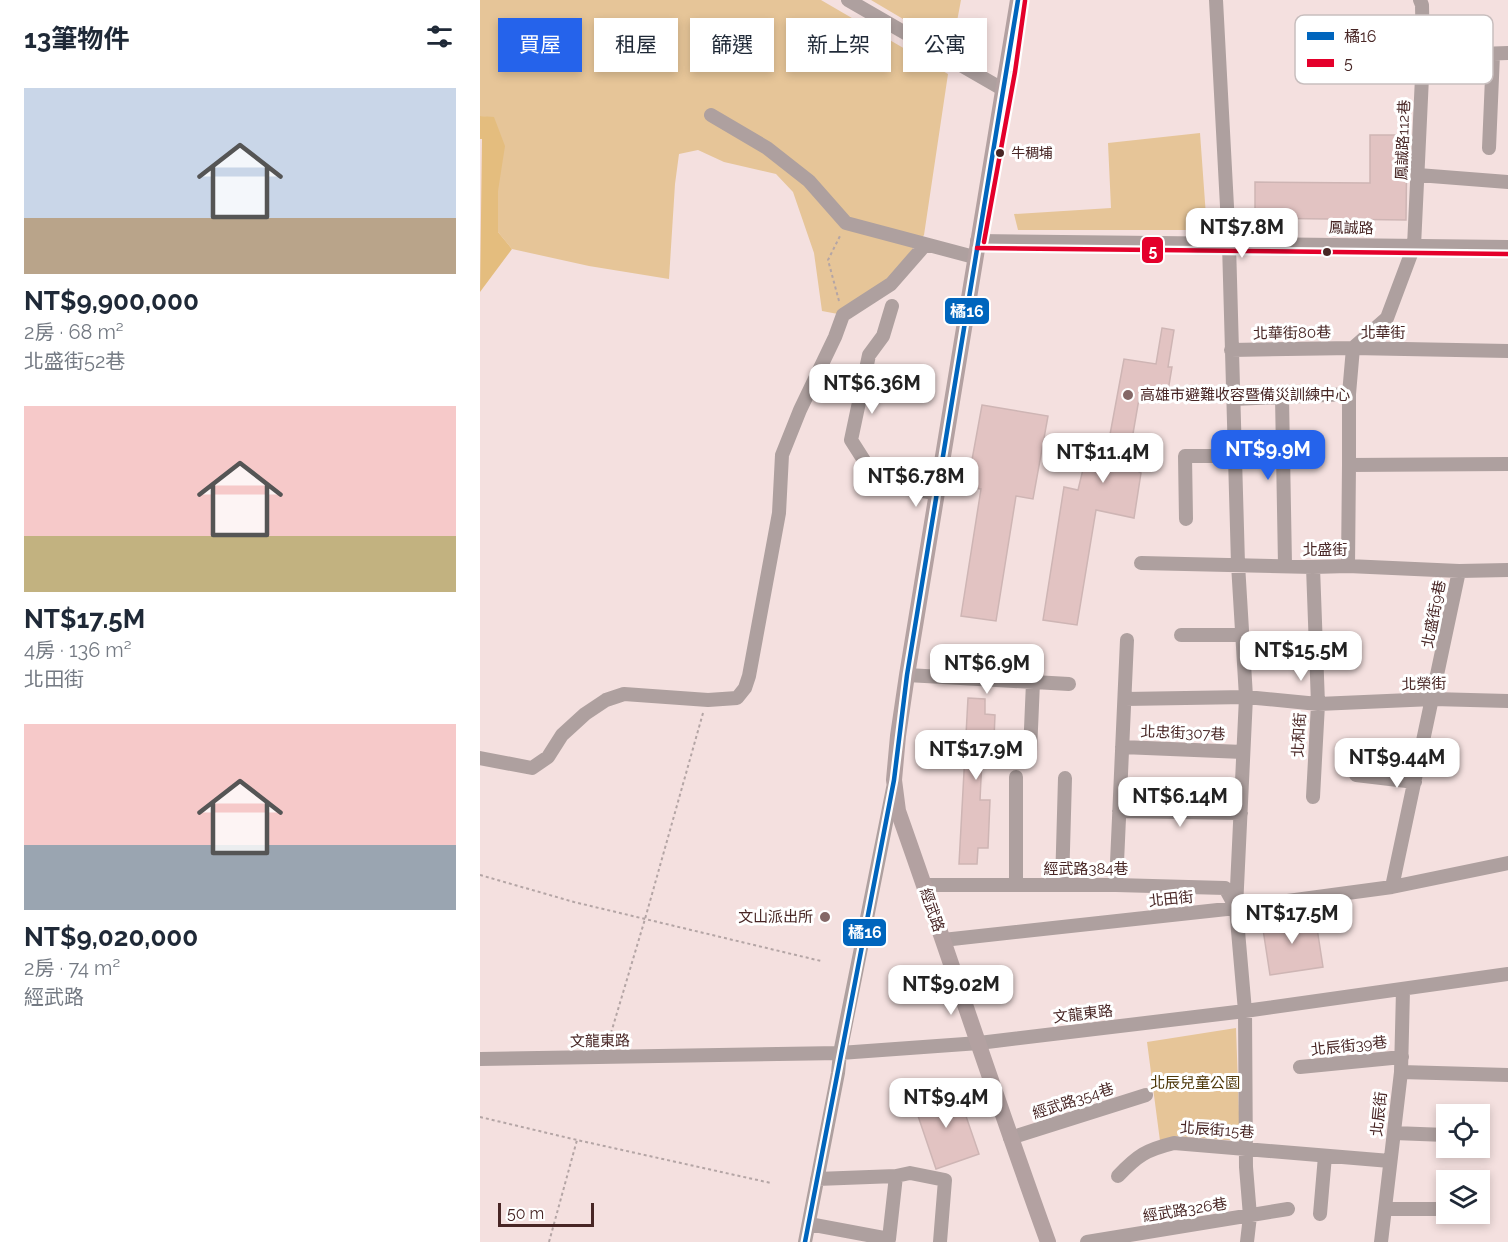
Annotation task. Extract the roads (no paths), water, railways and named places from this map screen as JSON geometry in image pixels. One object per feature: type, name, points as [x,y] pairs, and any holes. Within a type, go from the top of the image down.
[{"type":"main road","name":"經武路","points":[[1018,0],[907,675],[894,780],[898,811],[1048,1242]]},
{"type":"street","points":[[848,0],[1004,90]]},
{"type":"street","points":[[1216,0],[1229,244],[1238,564],[1246,698],[1236,908],[1245,1011],[1245,1148],[1250,1216],[1247,1242]]},
{"type":"street","name":"鳳誠路112巷","points":[[1420,0],[1422,15]]},
{"type":"street","points":[[1493,54],[1508,53]]},
{"type":"street","name":"鳳誠路112巷","points":[[1353,348],[1387,318],[1414,246],[1422,84]]},
{"type":"street","points":[[1489,148],[1492,84]]},
{"type":"street","name":"鳳誠路","points":[[711,115],[767,148],[809,181],[846,223],[926,245],[976,249],[1229,244],[1508,247]]},
{"type":"street","points":[[1418,175],[1508,182]]},
{"type":"street","points":[[480,758],[532,768],[548,757],[562,735],[585,714],[606,700],[624,694],[708,700],[738,698],[745,688],[779,513],[782,455],[800,410],[843,315],[891,284],[926,245]]},
{"type":"street","points":[[892,306],[883,336],[869,355],[851,440],[872,473],[889,486],[936,493]]},
{"type":"street","name":"北華街80巷","points":[[1232,350],[1353,348]]},
{"type":"street","name":"北華街","points":[[1348,566],[1349,394],[1353,348],[1508,351]]},
{"type":"street","points":[[1234,399],[1349,394]]},
{"type":"street","points":[[1282,397],[1285,565]]},
{"type":"street","points":[[1186,519],[1185,456],[1235,456]]},
{"type":"street","points":[[1349,465],[1508,464]]},
{"type":"street","name":"北盛街","points":[[1141,563],[1348,566],[1459,571],[1508,570]]},
{"type":"street","name":"北和街","points":[[1313,567],[1318,704],[1313,797]]},
{"type":"street","name":"北盛街9巷","points":[[1392,886],[1459,571]]},
{"type":"street","points":[[1181,635],[1242,635]]},
{"type":"street","points":[[1116,885],[1127,640]]},
{"type":"street","points":[[907,675],[1069,684]]},
{"type":"street","points":[[1030,752],[1033,682]]},
{"type":"street","name":"北榮街","points":[[1125,699],[1246,698],[1318,704],[1433,699],[1508,701]]},
{"type":"street","name":"北忠街307巷","points":[[1122,747],[1243,752]]},
{"type":"street","points":[[1356,775],[1415,782]]},
{"type":"street","points":[[1016,777],[1016,885]]},
{"type":"street","points":[[1062,885],[1065,778]]},
{"type":"street","points":[[806,1242],[840,1053],[894,780]]},
{"type":"street","points":[[1119,811],[1241,813]]},
{"type":"street","name":"北田街","points":[[943,940],[1236,908],[1392,886],[1508,863]]},
{"type":"street","name":"經武路384巷","points":[[924,885],[1116,885],[1225,888],[1236,908]]},
{"type":"street","name":"文龍東路","points":[[480,1059],[840,1053],[980,1043],[1245,1011],[1508,974]]},
{"type":"street","name":"北辰街","points":[[1381,1242],[1401,1072],[1403,990]]},
{"type":"street","name":"北辰街39巷","points":[[1300,1067],[1402,1057]]},
{"type":"street","points":[[1401,1072],[1508,1074]]},
{"type":"street","name":"經武路354巷","points":[[1010,1138],[1146,1095]]},
{"type":"street","points":[[1394,1133],[1436,1135]]},
{"type":"street","name":"北辰街15巷","points":[[1118,1176],[1135,1158],[1153,1148],[1174,1143],[1390,1161]]},
{"type":"street","points":[[1320,1214],[1325,1156]]},
{"type":"street","points":[[817,1179],[896,1176],[910,1173],[945,1180],[940,1242]]},
{"type":"street","points":[[809,1224],[889,1239],[896,1176]]},
{"type":"street","name":"經武路326巷","points":[[1087,1242],[1288,1209]]},
{"type":"street","points":[[1385,1209],[1436,1209]]},
{"type":"place","name":"牛稠埔","points":[[1000,153]]},
{"type":"place","name":"高雄市避難收容暨備災訓練中心","points":[[1128,395]]},
{"type":"place","name":"文山派出所","points":[[825,917]]},
{"type":"park label","name":"北辰兒童公園","points":[[1195,1083]]}]
